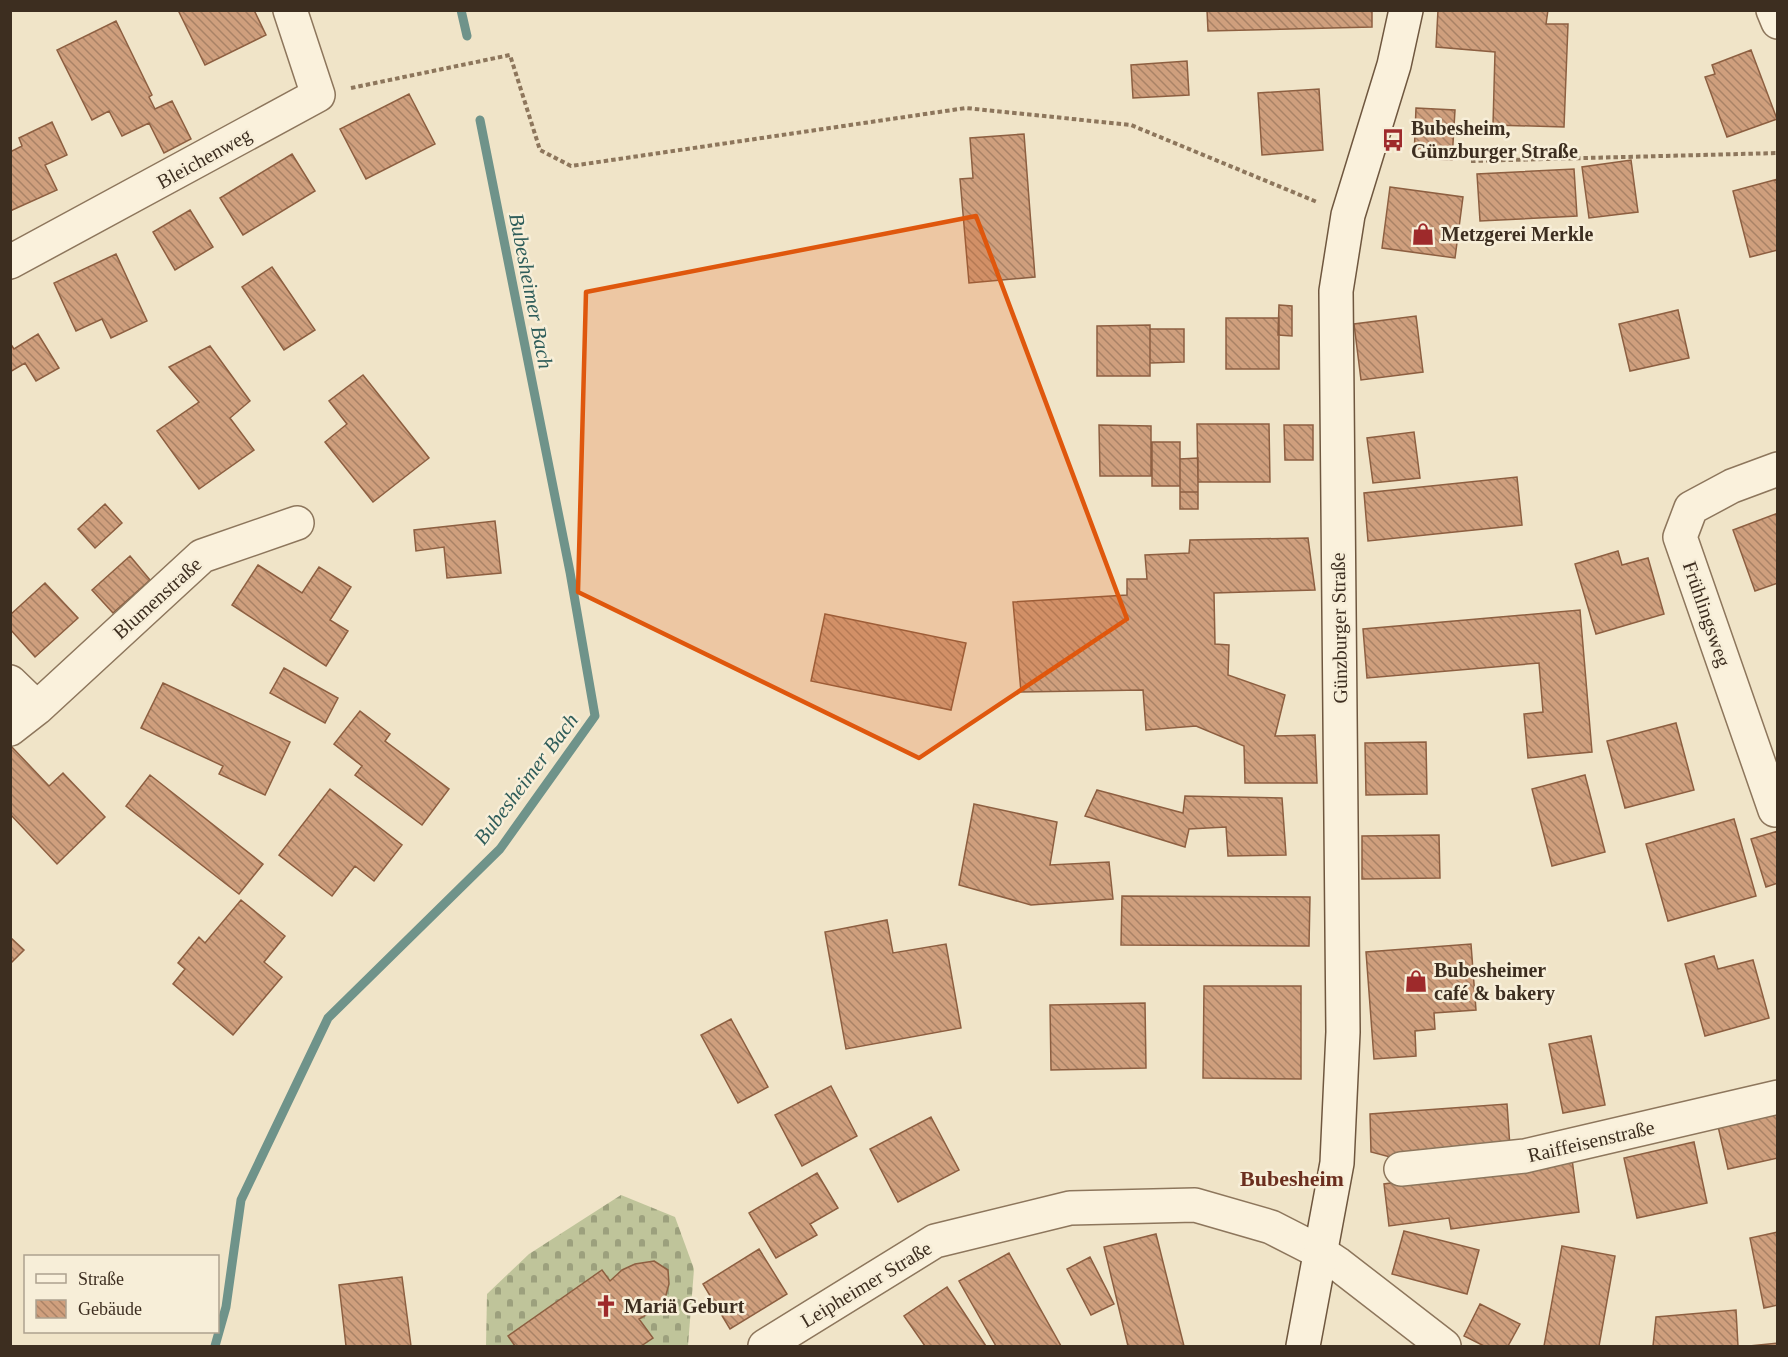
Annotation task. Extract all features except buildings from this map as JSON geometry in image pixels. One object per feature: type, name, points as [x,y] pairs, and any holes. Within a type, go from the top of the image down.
[{"type":"street","points":[[290,10],[318,95]]},
{"type":"street","name":"Günzburger Straße","points":[[1303,1347],[1337,1163],[1343,1032],[1336,291],[1348,215],[1394,65],[1406,10]]},
{"type":"street","points":[[1773,10],[1778,22]]},
{"type":"street","name":"Bleichenweg","points":[[10,262],[318,95]]},
{"type":"street","name":"Frühlingsweg","points":[[1775,810],[1680,537],[1691,508],[1732,486],[1778,469]]},
{"type":"street","name":"Blumenstraße","points":[[10,729],[37,708],[202,556],[297,523]]},
{"type":"street","points":[[10,682],[37,708]]},
{"type":"street","name":"Raiffeisenstraße","points":[[1401,1169],[1525,1156],[1778,1097]]},
{"type":"street","name":"Leipheimer Straße","points":[[765,1347],[935,1241],[1070,1208],[1196,1205],[1271,1227],[1320,1252],[1444,1347]]},
{"type":"path","points":[[318,95],[510,56],[540,150],[571,166],[966,108],[1131,126],[1348,215]]},
{"type":"path","points":[[1471,161],[1778,153]]},
{"type":"highlighted area","points":[[976,216],[1127,619],[919,758],[578,592],[586,292]]},
{"type":"green space","points":[[621,1195],[675,1217],[694,1269],[688,1346],[486,1346],[487,1294],[529,1254]]},
{"type":"waterway","name":"Bubesheimer Bach","points":[[461,10],[467,36]]},
{"type":"waterway","name":"Bubesheimer Bach","points":[[219,1332],[226,1307],[241,1200],[328,1018],[500,849],[595,716],[570,572],[480,120]]},
{"type":"waterway","name":"Bubesheimer Bach","points":[[215,1346],[219,1333]]},
{"type":"place","name":"Bubesheim, Günzburger Straße","points":[[1393,140]]},
{"type":"place","name":"Metzgerei Merkle","points":[[1423,234]]},
{"type":"place","name":"Bubesheimer café & bakery","points":[[1416,981]]},
{"type":"place","name":"Mariä Geburt","points":[[606,1306]]},
{"type":"district","name":"Bubesheim","points":[[1292,1178]]}]
